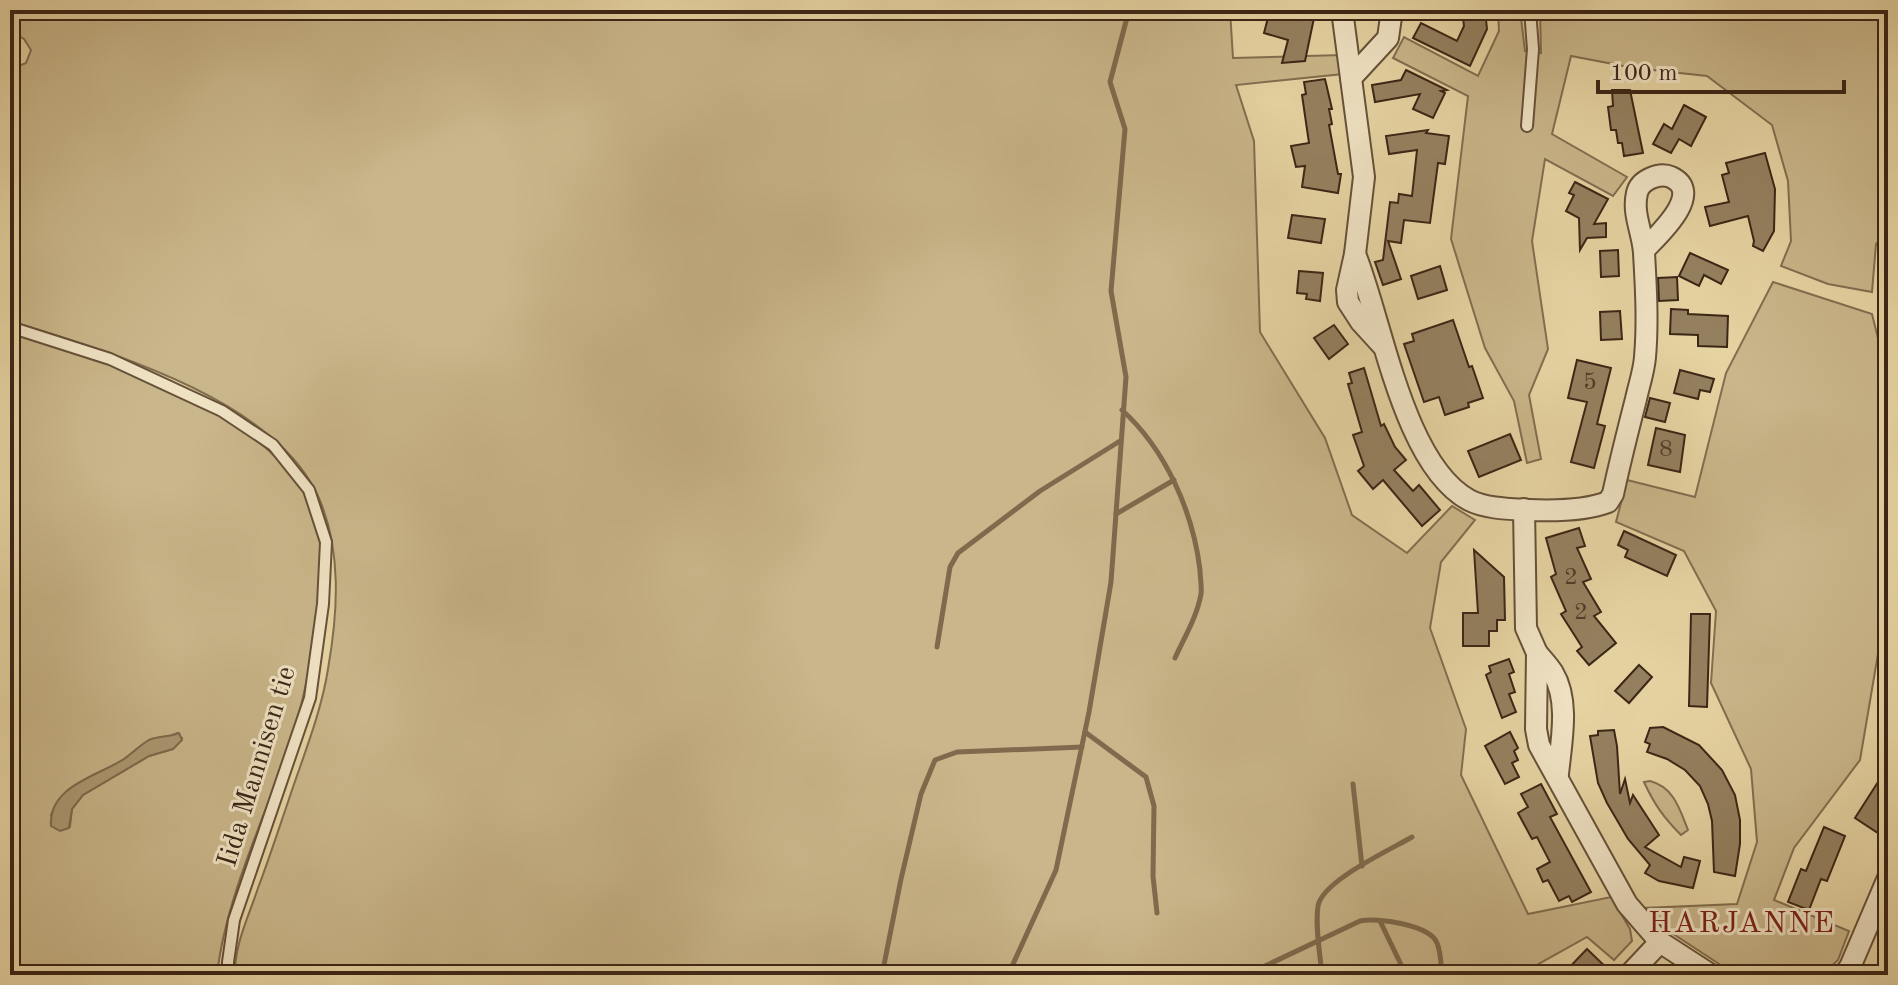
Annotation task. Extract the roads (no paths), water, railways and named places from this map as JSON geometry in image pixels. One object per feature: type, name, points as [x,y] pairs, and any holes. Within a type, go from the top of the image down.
[{"type":"street","points":[[1342,10],[1364,177],[1355,254],[1376,314],[1382,345],[1414,432],[1437,469],[1470,500],[1524,509],[1597,506],[1608,502],[1613,494],[1645,359],[1644,250]]},
{"type":"street","points":[[1351,78],[1388,38],[1392,10]]},
{"type":"street","points":[[1524,509],[1526,628],[1537,653],[1537,738],[1627,904],[1660,942],[1711,975]]},
{"type":"street","points":[[1844,975],[1888,878]]},
{"type":"street","points":[[1629,975],[1660,942]]},
{"type":"lane","points":[[1527,126],[1533,49],[1530,10]]},
{"type":"lane","name":"Iida Mannisen tie","points":[[10,327],[110,359],[222,411],[273,445],[309,490],[326,542],[323,604],[310,698],[234,920],[228,975]]},
{"type":"waterway","points":[[1008,975],[1056,870],[1089,712],[1111,582],[1126,377],[1111,291],[1125,129],[1110,82],[1129,10]]},
{"type":"waterway","points":[[1122,410],[1152,444],[1175,483],[1196,548],[1201,594],[1175,658]]},
{"type":"waterway","points":[[937,647],[950,567],[958,553],[1040,491],[1120,441]]},
{"type":"waterway","points":[[1116,514],[1174,480]]},
{"type":"waterway","points":[[1085,732],[1146,777],[1154,806],[1153,876],[1157,913]]},
{"type":"waterway","points":[[882,975],[921,794],[935,760],[957,752],[1082,747]]},
{"type":"waterway","points":[[1353,784],[1362,866]]},
{"type":"waterway","points":[[1322,975],[1317,923],[1322,896],[1344,877],[1412,837]]},
{"type":"waterway","points":[[1246,975],[1368,920],[1390,921],[1424,931],[1437,943],[1442,975]]},
{"type":"waterway","points":[[1380,921],[1406,975]]},
{"type":"district","name":"HARJANNE","points":[[1742,924]]}]
